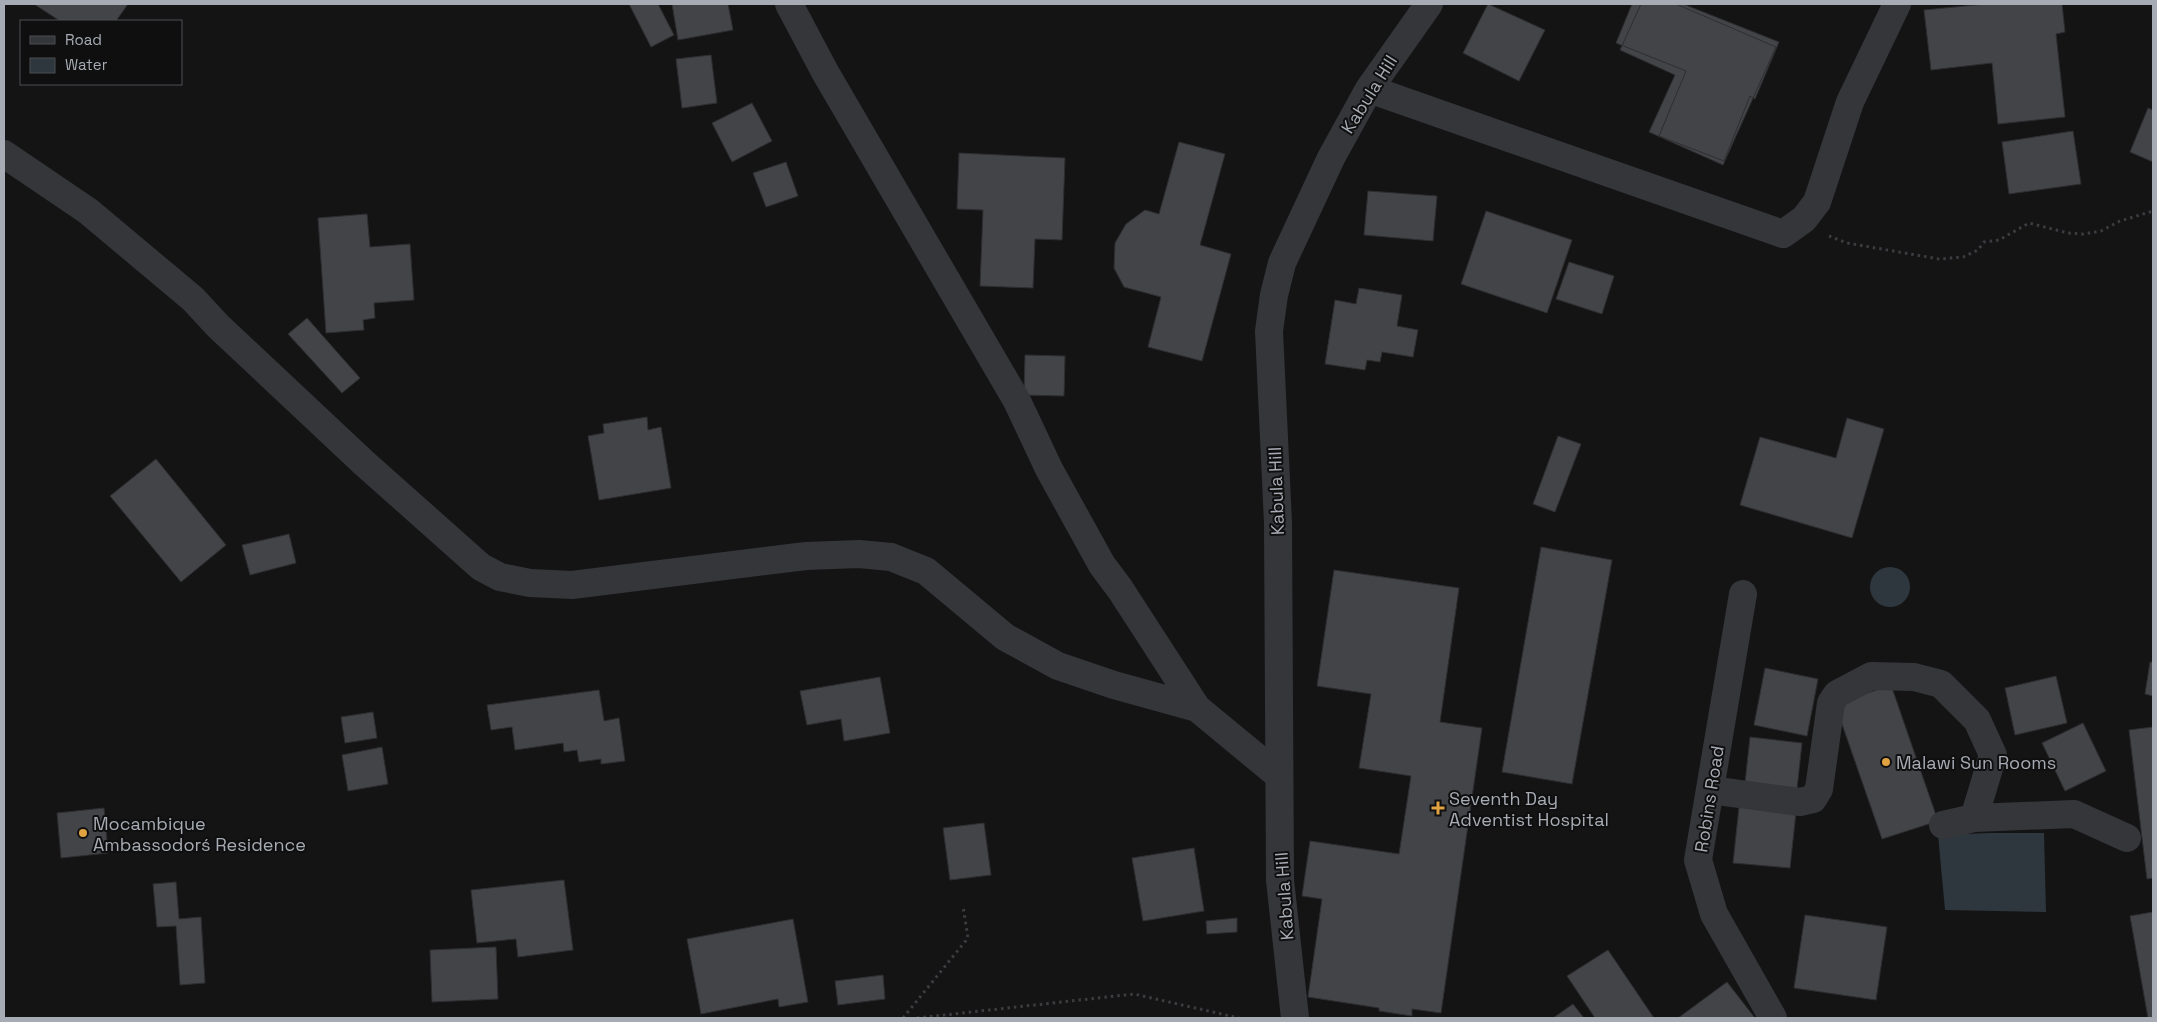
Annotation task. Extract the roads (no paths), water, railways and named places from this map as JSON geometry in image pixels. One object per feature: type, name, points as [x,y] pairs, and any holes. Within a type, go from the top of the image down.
[{"type":"street","points":[[788,4],[825,72],[1017,401],[1049,469],[1102,565],[1120,589],[1197,708],[1278,775]]},
{"type":"street","name":"Kabula Hill","points":[[1295,1018],[1280,880],[1278,524],[1270,331],[1274,295],[1282,263],[1330,158],[1369,89],[1429,4]]},
{"type":"street","points":[[1369,89],[1783,234],[1804,219],[1817,202],[1850,102],[1896,4]]},
{"type":"street","points":[[4,154],[88,211],[193,299],[218,326],[364,463],[482,567],[500,577],[530,584],[572,585],[806,556],[858,554],[891,557],[926,571],[1005,637],[1058,666],[1197,708]]},
{"type":"street","name":"Robins Road","points":[[1743,594],[1698,860],[1714,914],[1773,1018]]},
{"type":"street","points":[[1710,790],[1800,802],[1813,799],[1819,789],[1831,703],[1837,694],[1871,676],[1914,677],[1941,684],[1977,720],[1993,755],[1974,818]]},
{"type":"street","points":[[1944,825],[1974,818],[2074,814],[2127,838]]},
{"type":"water","points":[[1894,567],[1901,570],[1907,576],[1910,587],[1909,595],[1901,604],[1894,607],[1886,607],[1879,604],[1871,595],[1870,583],[1873,576],[1882,568]]},
{"type":"water","points":[[2044,833],[2046,912],[1945,910],[1938,835]]},
{"type":"place","name":"Malawi Sun Rooms","points":[[1886,762]]},
{"type":"place","name":"Seventh Day Adventist Hospital","points":[[1438,808]]},
{"type":"place","name":"Mocambique Ambassodorś Residence","points":[[83,833]]}]
